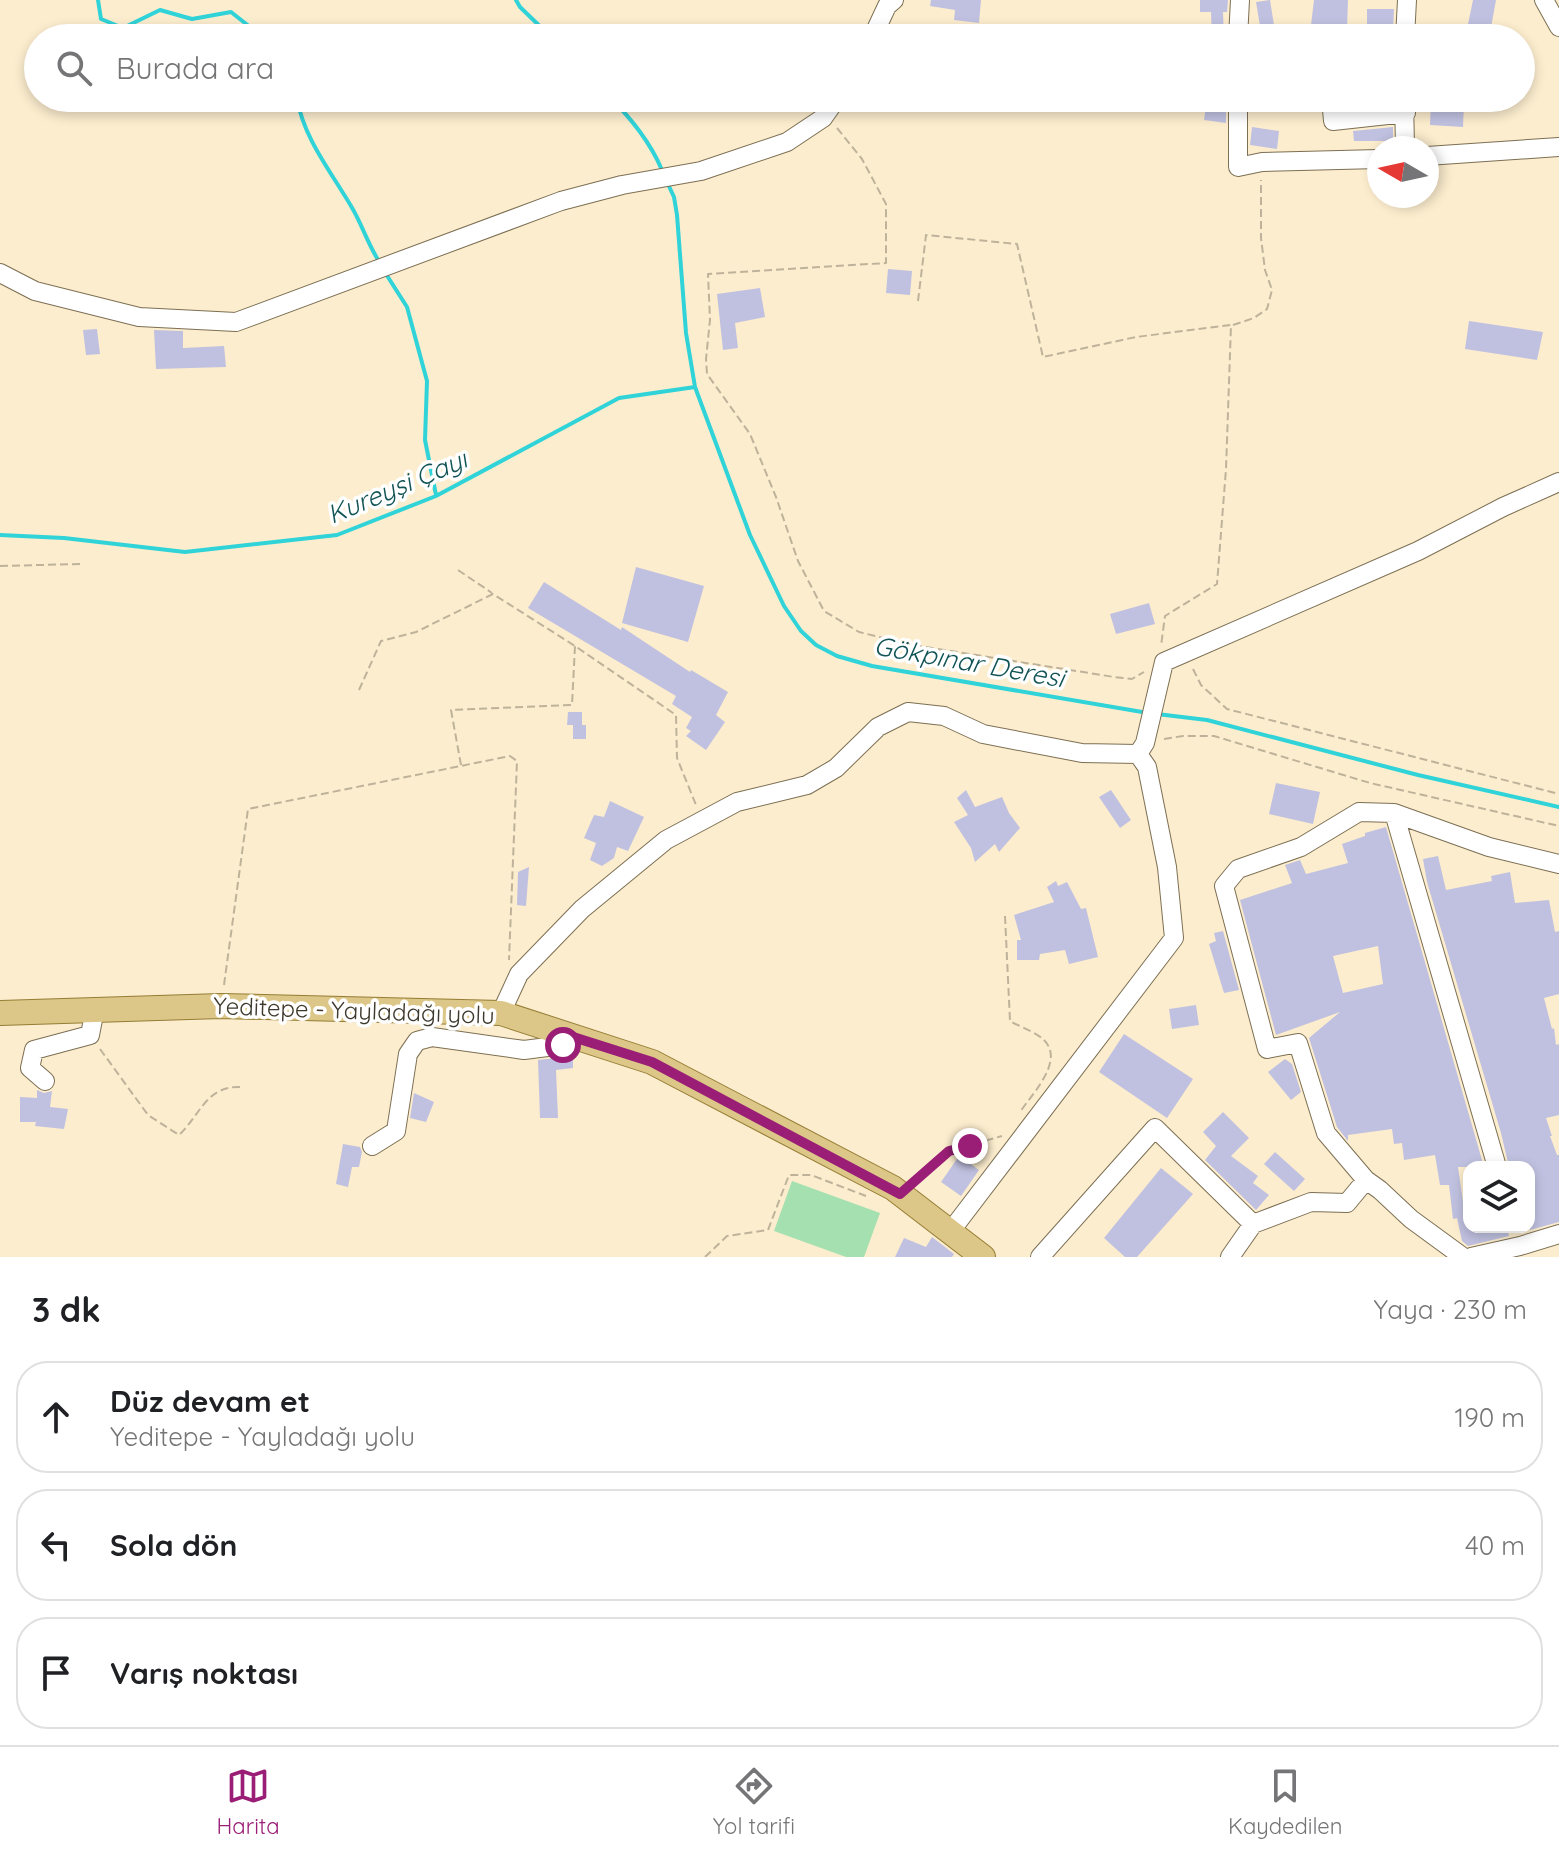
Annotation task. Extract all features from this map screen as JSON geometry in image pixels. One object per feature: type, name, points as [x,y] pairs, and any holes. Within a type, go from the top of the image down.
[{"type":"main road","name":"Yeditepe - Yayladağı yolu","points":[[0,1013],[221,1006],[501,1013],[652,1062],[900,1194],[983,1257]]},
{"type":"street","points":[[879,24],[887,6],[894,0]]},
{"type":"street","points":[[1239,24],[1240,0]]},
{"type":"street","points":[[1406,24],[1407,0]]},
{"type":"street","points":[[1544,0],[1559,27]]},
{"type":"street","points":[[0,273],[35,291],[139,317],[236,322],[561,201],[622,185],[701,171],[787,142],[827,112]]},
{"type":"street","points":[[1238,112],[1238,167],[1262,162],[1367,159]]},
{"type":"street","points":[[1332,112],[1333,121],[1376,112]]},
{"type":"street","points":[[1405,112],[1405,136]]},
{"type":"street","points":[[1439,155],[1559,147]]},
{"type":"street","points":[[950,1232],[1174,938],[1167,867],[1142,749],[1164,662],[1418,551],[1559,482]]},
{"type":"street","points":[[501,1013],[519,974],[582,909],[666,840],[737,802],[807,785],[836,768],[878,727],[908,712],[944,716],[983,734],[1082,753],[1142,749]]},
{"type":"street","points":[[1463,1257],[1411,1219],[1366,1180],[1326,1133],[1298,1043],[1267,1049],[1224,886],[1238,869],[1301,847],[1359,812],[1394,813],[1489,847],[1559,864]]},
{"type":"street","points":[[1394,813],[1495,1161]]},
{"type":"street","points":[[45,1081],[30,1068],[34,1050],[90,1035],[95,1009]]},
{"type":"street","points":[[372,1146],[396,1131],[408,1054],[417,1041],[432,1037],[524,1050],[563,1045],[570,1036]]},
{"type":"street","points":[[1040,1257],[1155,1128],[1253,1224]]},
{"type":"street","points":[[1230,1257],[1253,1224],[1311,1202],[1347,1203],[1366,1180]]},
{"type":"street","points":[[1516,1233],[1520,1246]]},
{"type":"street","points":[[1471,1257],[1559,1234]]},
{"type":"path","points":[[823,118],[842,132],[862,159],[886,204],[886,263],[708,274],[710,320],[707,374],[750,434],[798,561],[824,611],[859,632],[907,644],[1132,679],[1164,662],[1161,642],[1165,616],[1217,584],[1226,469],[1231,325]]},
{"type":"path","points":[[918,301],[926,235],[1017,244],[1043,357],[1136,337],[1231,325],[1254,318],[1267,309],[1272,290],[1265,270],[1261,238],[1262,162]]},
{"type":"path","points":[[0,566],[80,564]]},
{"type":"path","points":[[458,570],[676,715],[677,758],[702,821]]},
{"type":"path","points":[[359,690],[381,641],[416,632],[493,594]]},
{"type":"path","points":[[462,766],[451,710],[572,705],[575,646]]},
{"type":"path","points":[[1186,654],[1201,685],[1227,709],[1559,794]]},
{"type":"path","points":[[1142,749],[1183,736],[1214,736],[1370,783],[1559,826]]},
{"type":"path","points":[[221,1006],[248,809],[510,756],[517,761],[508,958],[519,974]]},
{"type":"path","points":[[1005,916],[1010,1021],[1043,1039],[1050,1050],[1049,1070],[1013,1122]]},
{"type":"path","points":[[90,1035],[148,1115],[179,1135],[211,1095],[229,1087],[243,1087]]},
{"type":"path","points":[[900,1194],[949,1151],[1004,1135]]},
{"type":"path","points":[[705,1257],[727,1236],[768,1230],[789,1175],[811,1175],[873,1199]]},
{"type":"green space","points":[[792,1181],[880,1213],[864,1257],[846,1257],[774,1231]]},
{"type":"building","points":[[931,0],[981,0],[979,23],[954,20],[955,10],[930,6]]},
{"type":"building","points":[[1200,0],[1228,0],[1227,12],[1223,12],[1223,24],[1211,24],[1211,12],[1200,12]]},
{"type":"building","points":[[1270,0],[1274,24],[1260,24],[1256,2]]},
{"type":"building","points":[[1314,0],[1348,0],[1347,24],[1311,24]]},
{"type":"building","points":[[1473,0],[1496,0],[1492,24],[1468,24]]},
{"type":"building","points":[[1367,9],[1394,9],[1393,24],[1367,24]]},
{"type":"building","points":[[1205,112],[1226,112],[1226,123],[1204,120]]},
{"type":"building","points":[[1430,112],[1464,112],[1463,127],[1430,125]]},
{"type":"building","points":[[1252,127],[1279,131],[1277,149],[1250,145]]},
{"type":"building","points":[[1393,127],[1393,136],[1367,136],[1367,141],[1354,141],[1353,131]]},
{"type":"building","points":[[888,269],[912,271],[910,295],[886,293]]},
{"type":"building","points":[[760,288],[765,317],[735,323],[738,348],[723,350],[717,294]]},
{"type":"building","points":[[1469,321],[1543,332],[1537,360],[1465,349]]},
{"type":"building","points":[[97,329],[100,354],[86,355],[83,330]]},
{"type":"building","points":[[154,330],[183,331],[183,348],[224,346],[226,367],[156,369]]},
{"type":"building","points":[[636,567],[704,586],[688,642],[622,623]]},
{"type":"building","points":[[544,582],[728,692],[716,715],[725,722],[706,750],[686,736],[691,731],[686,728],[692,717],[672,704],[676,696],[528,608]]},
{"type":"building","points":[[1149,603],[1155,624],[1116,634],[1110,614]]},
{"type":"building","points":[[568,712],[582,712],[586,739],[573,739],[573,725],[567,725]]},
{"type":"building","points":[[1276,783],[1320,792],[1313,824],[1269,814]]},
{"type":"building","points":[[966,790],[975,807],[1002,797],[1020,828],[999,852],[995,844],[975,862],[971,848],[954,822],[968,815],[957,798]]},
{"type":"building","points":[[1111,790],[1131,820],[1120,828],[1099,797]]},
{"type":"building","points":[[610,801],[644,817],[628,851],[617,847],[614,858],[602,866],[590,860],[596,843],[584,838],[594,815],[604,817]]},
{"type":"building","points":[[1386,827],[1482,1161],[1463,1161],[1463,1167],[1458,1167],[1463,1233],[1508,1233],[1509,1236],[1468,1246],[1462,1241],[1457,1218],[1453,1219],[1449,1185],[1440,1185],[1435,1155],[1404,1160],[1402,1143],[1394,1144],[1392,1129],[1348,1135],[1348,1141],[1337,1127],[1309,1038],[1340,1012],[1276,1035],[1240,900],[1292,883],[1285,865],[1300,860],[1306,874],[1348,863],[1342,844],[1365,836],[1365,833]],"holes":[[[1378,946],[1383,984],[1343,993],[1333,956]]]},
{"type":"building","points":[[1438,856],[1446,890],[1492,881],[1491,876],[1510,872],[1515,903],[1549,900],[1555,932],[1559,931],[1559,994],[1544,998],[1556,1045],[1559,1044],[1559,1115],[1546,1118],[1559,1155],[1559,1222],[1535,1229],[1535,1161],[1508,1161],[1423,859]]},
{"type":"building","points":[[529,867],[526,906],[517,905],[518,872]]},
{"type":"building","points":[[1056,881],[1058,886],[1067,882],[1081,909],[1086,908],[1098,957],[1069,964],[1065,950],[1040,954],[1039,960],[1017,960],[1017,940],[1021,940],[1014,915],[1054,902],[1047,887]]},
{"type":"building","points":[[1223,931],[1239,990],[1224,993],[1209,944],[1216,941],[1214,933]]},
{"type":"building","points":[[1196,1005],[1199,1025],[1172,1029],[1169,1009]]},
{"type":"building","points":[[1124,1034],[1193,1079],[1167,1118],[1099,1072]]},
{"type":"building","points":[[573,1052],[573,1068],[556,1070],[558,1118],[540,1118],[538,1060],[565,1057]]},
{"type":"building","points":[[1285,1059],[1292,1064],[1301,1092],[1291,1100],[1268,1072]]},
{"type":"building","points":[[37,1090],[44,1093],[52,1091],[50,1107],[68,1109],[64,1129],[35,1126],[36,1122],[20,1122],[20,1097],[37,1098]]},
{"type":"building","points":[[414,1093],[434,1102],[426,1122],[410,1118]]},
{"type":"building","points":[[1223,1112],[1249,1138],[1231,1156],[1258,1176],[1253,1183],[1269,1195],[1256,1210],[1205,1160],[1216,1146],[1203,1132]]},
{"type":"building","points":[[343,1144],[360,1147],[362,1152],[359,1167],[352,1167],[348,1187],[336,1184]]},
{"type":"building","points":[[1275,1152],[1305,1179],[1294,1191],[1264,1164]]},
{"type":"building","points":[[959,1156],[979,1170],[961,1196],[941,1182]]},
{"type":"building","points":[[1161,1168],[1193,1194],[1137,1257],[1125,1257],[1104,1238]]},
{"type":"building","points":[[932,1237],[954,1254],[952,1257],[895,1257],[904,1238],[926,1247]]},
{"type":"waterway","points":[[98,0],[101,19],[113,24]]},
{"type":"waterway","name":"Gökpınar Deresi","points":[[516,0],[538,24]]},
{"type":"waterway","points":[[131,24],[160,10],[192,19],[231,12],[246,24]]},
{"type":"waterway","points":[[300,112],[311,140],[355,213],[380,263]]},
{"type":"waterway","name":"Gökpınar Deresi","points":[[623,112],[652,150],[662,170]]},
{"type":"waterway","name":"Gökpınar Deresi","points":[[667,182],[677,215],[686,333],[695,387],[750,535],[784,606],[801,631],[816,645],[837,656],[872,666],[1148,713]]},
{"type":"waterway","points":[[386,274],[407,307],[427,381],[425,440],[436,495]]},
{"type":"waterway","name":"Kureyşi Çayı","points":[[0,535],[64,538],[185,552],[337,535],[436,496],[619,398],[695,387]]},
{"type":"waterway","name":"Gökpınar Deresi","points":[[1157,714],[1207,720],[1418,775],[1559,807]]},
{"type":"route","points":[[563,1045],[570,1036],[652,1062],[900,1194],[949,1151],[970,1146]]}]
